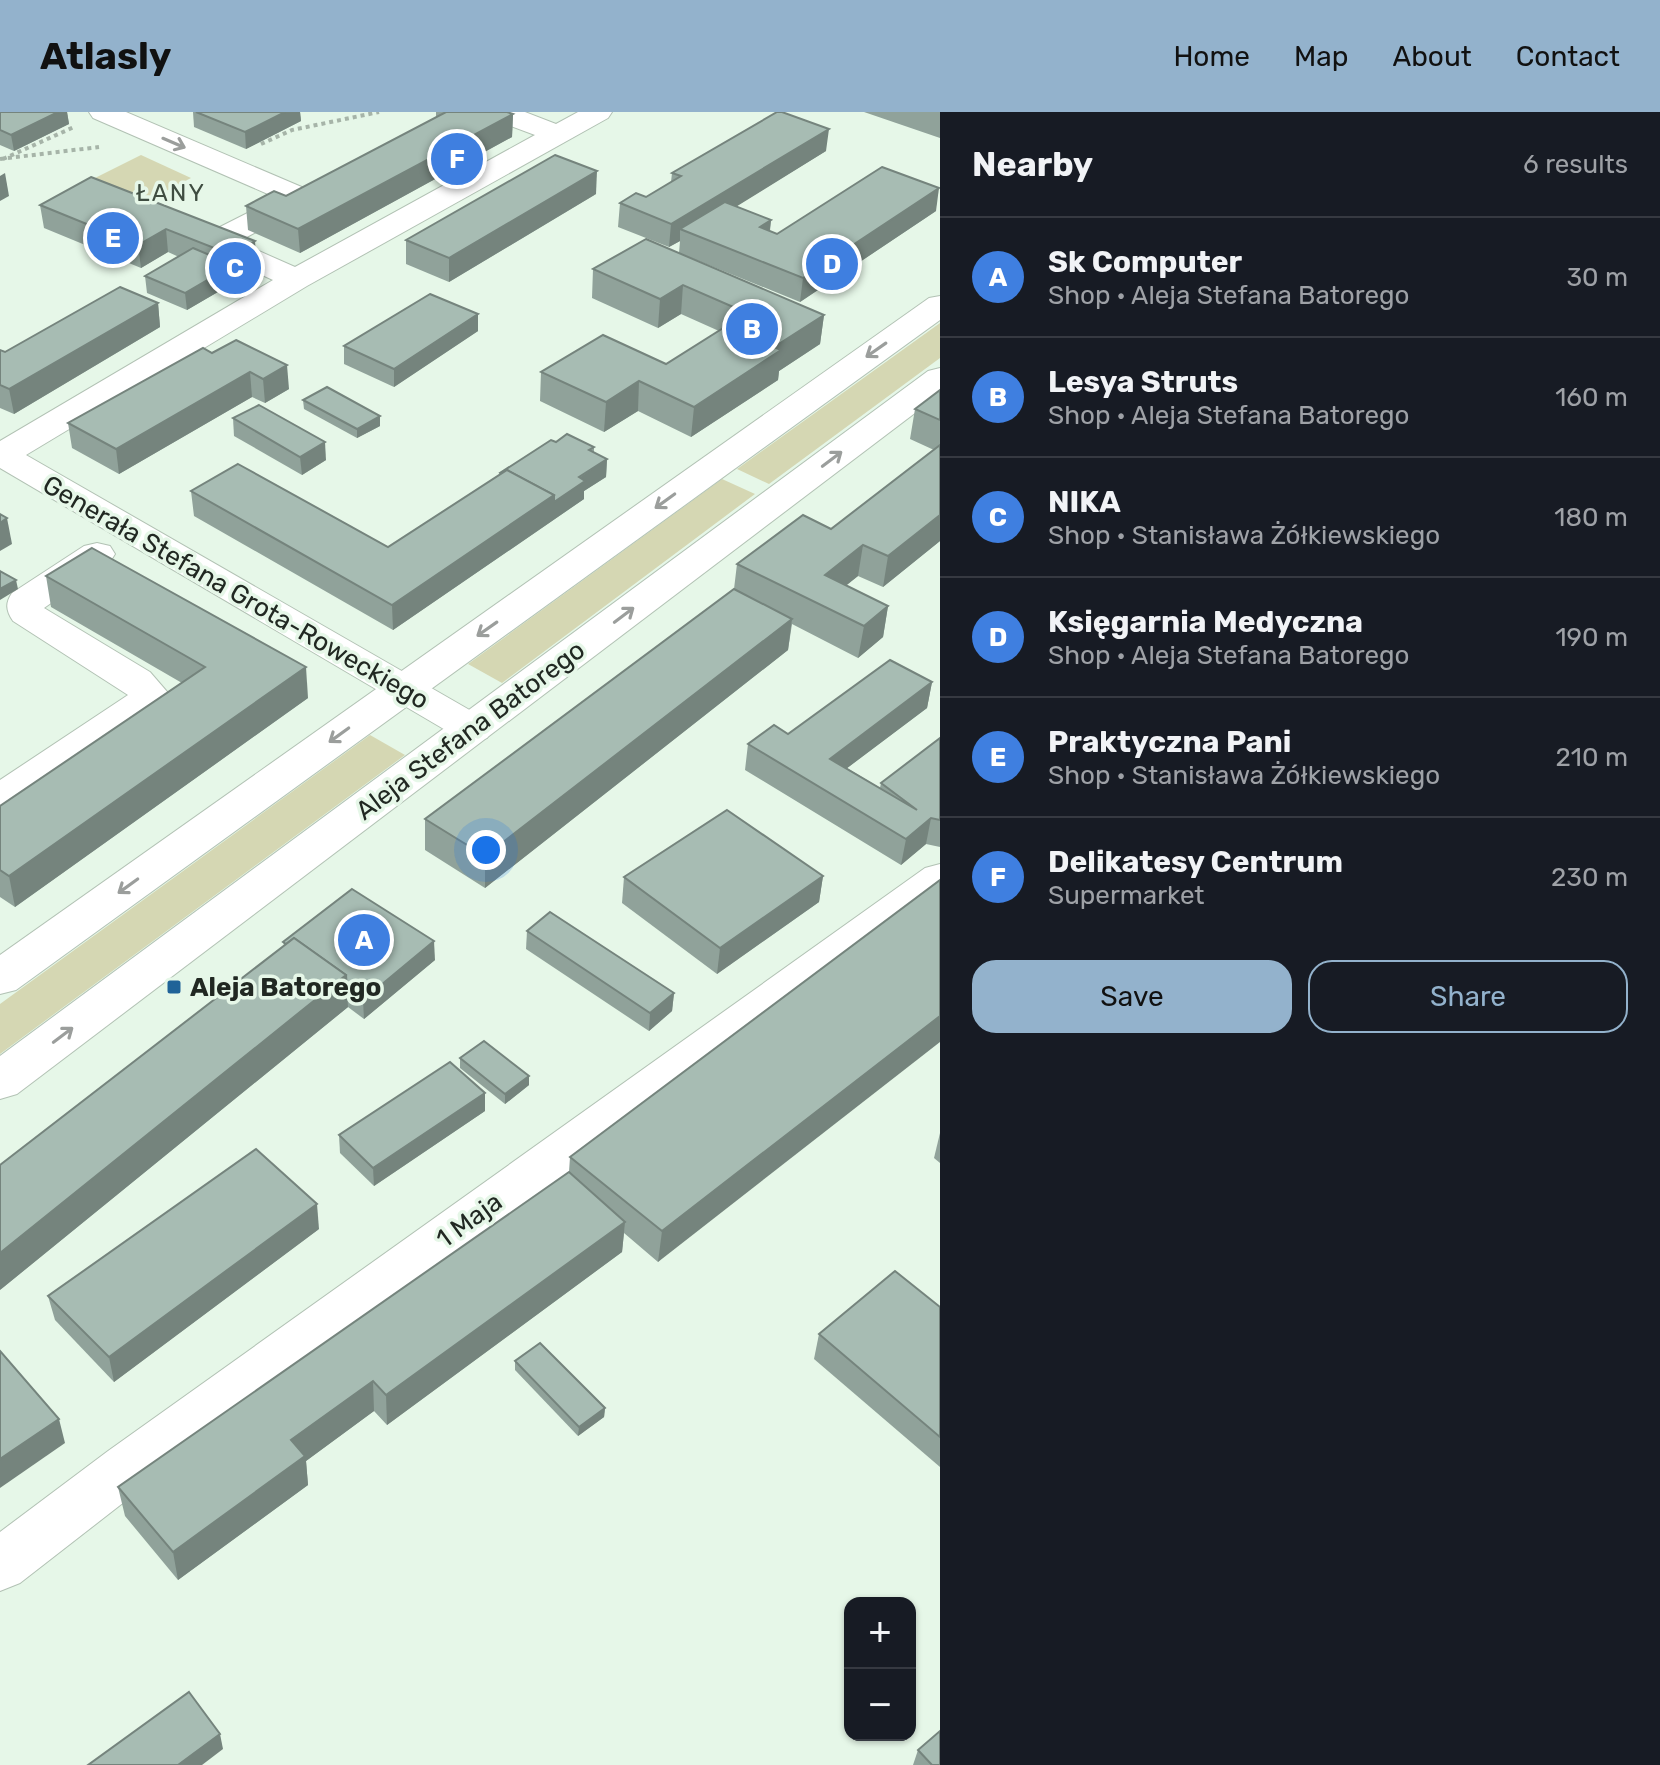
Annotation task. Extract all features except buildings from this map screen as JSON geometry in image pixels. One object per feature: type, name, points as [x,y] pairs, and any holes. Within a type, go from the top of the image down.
[{"type":"street","points":[[103,112],[300,197]]},
{"type":"street","points":[[499,112],[558,134]]},
{"type":"street","points":[[1,455],[296,279],[598,112]]},
{"type":"street","points":[[296,279],[229,249],[227,235],[327,183]]},
{"type":"street","points":[[0,978],[940,305]]},
{"type":"street","name":"Aleja Stefana Batorego","points":[[0,1081],[940,378]]},
{"type":"street","name":"Generała Stefana Grota-Roweckiego","points":[[1,455],[473,729]]},
{"type":"street","points":[[0,799],[138,709],[149,694],[136,681],[26,613],[25,601],[133,533]]},
{"type":"street","name":"1 Maja","points":[[0,1565],[139,1459],[940,879]]},
{"type":"path","points":[[1,160],[103,112]]},
{"type":"path","points":[[364,112],[369,114]]},
{"type":"path","points":[[215,160],[240,154],[292,130],[379,112]]},
{"type":"path","points":[[1,160],[163,138]]},
{"type":"green space","points":[[141,155],[191,178],[136,207],[81,185]]},
{"type":"green space","points":[[940,323],[940,358],[769,484],[737,469]]},
{"type":"green space","points":[[722,479],[755,494],[502,683],[468,664]]},
{"type":"green space","points":[[370,735],[405,755],[0,1054],[0,1004]]},
{"type":"place","name":"Delikatesy Centrum","points":[[457,159]]},
{"type":"place","name":"Praktyczna Pani","points":[[113,238]]},
{"type":"place","name":"Księgarnia Medyczna","points":[[832,264]]},
{"type":"place","name":"NIKA","points":[[235,268]]},
{"type":"place","name":"Lesya Struts","points":[[752,329]]},
{"type":"place","name":"Sk Computer","points":[[364,940]]},
{"type":"place","name":"Aleja Batorego","points":[[174,987]]},
{"type":"district","name":"ŁANY","points":[[171,193]]}]
